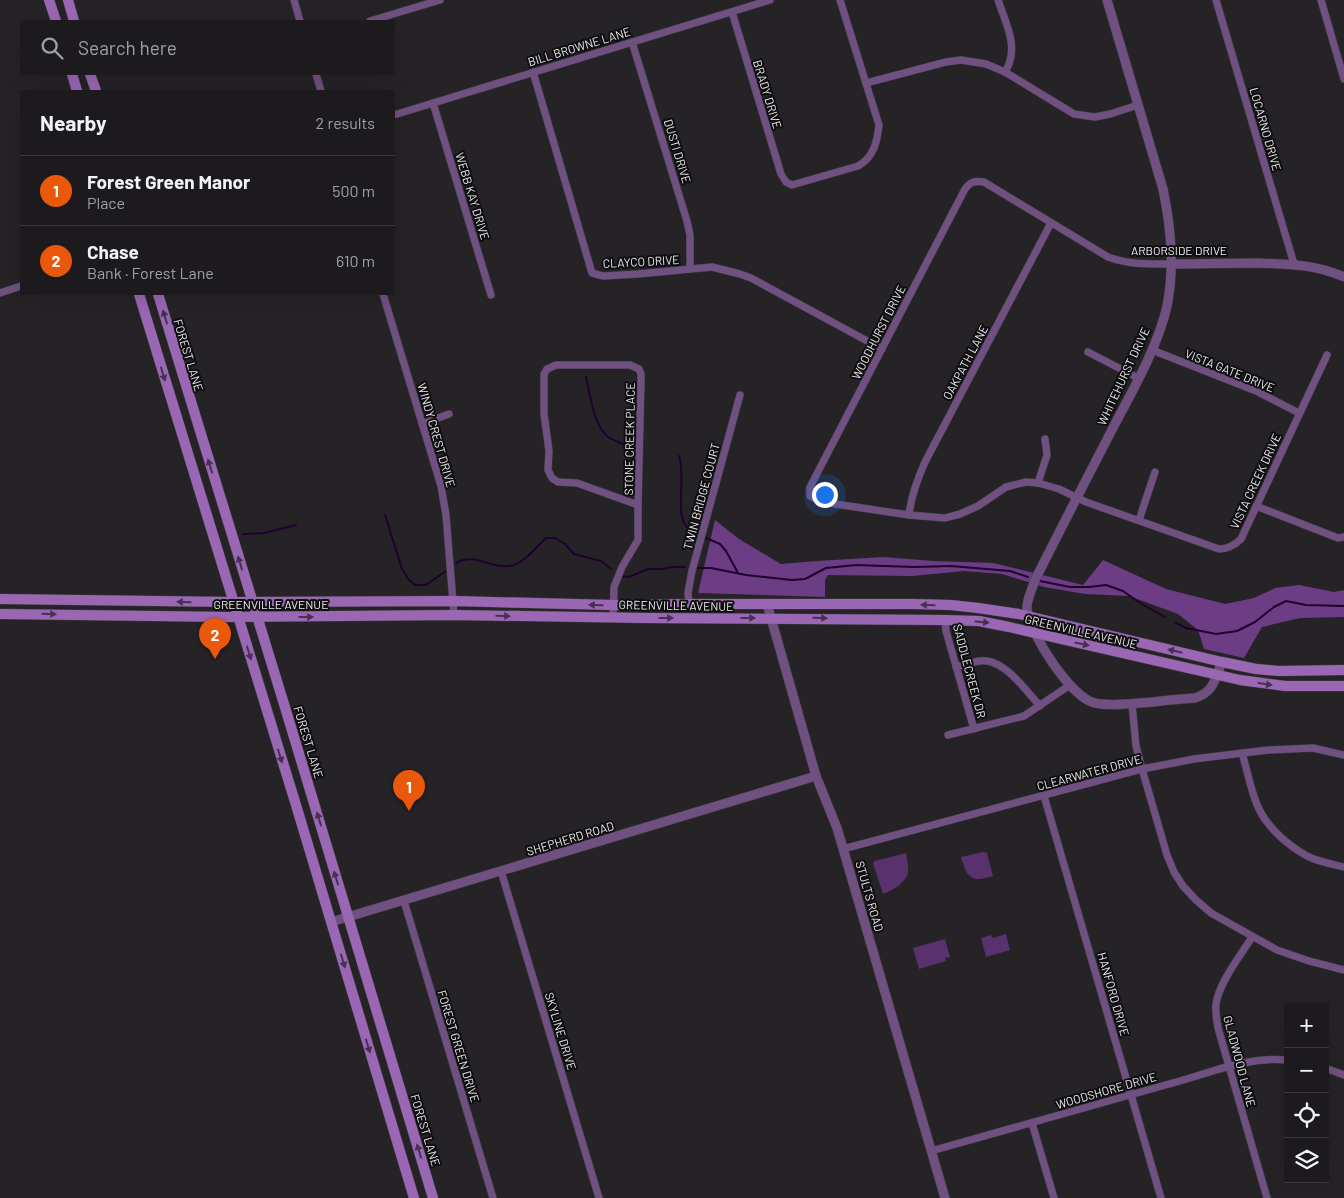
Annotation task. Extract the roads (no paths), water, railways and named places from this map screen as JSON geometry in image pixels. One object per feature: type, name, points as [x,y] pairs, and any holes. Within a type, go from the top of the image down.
[{"type":"main road","points":[[49,0],[56,20]]},
{"type":"main road","points":[[68,0],[74,20]]},
{"type":"main road","points":[[72,75],[77,90]]},
{"type":"main road","points":[[90,75],[96,90]]},
{"type":"main road","points":[[139,295],[414,1198]]},
{"type":"main road","name":"FOREST LANE","points":[[158,295],[433,1198]]},
{"type":"main road","points":[[155,345],[172,340]]},
{"type":"main road","points":[[178,421],[195,416]]},
{"type":"main road","points":[[205,508],[220,497]]},
{"type":"main road","points":[[1,614],[2,599]]},
{"type":"main road","name":"GREENVILLE AVENUE","points":[[2,599],[233,602],[453,601],[613,605],[951,605],[1028,616],[1256,669],[1279,671],[1344,670]]},
{"type":"main road","points":[[78,615],[79,600]]},
{"type":"main road","points":[[344,616],[356,610],[386,609],[391,601]]},
{"type":"main road","name":"GREENVILLE AVENUE","points":[[1,614],[238,617],[454,615],[945,620],[992,623],[1240,680],[1275,685],[1344,686]]},
{"type":"main road","points":[[266,709],[284,704]]},
{"type":"main road","points":[[296,805],[313,799]]},
{"type":"main road","points":[[354,999],[372,994]]},
{"type":"street","points":[[294,0],[300,20]]},
{"type":"street","points":[[373,20],[440,0]]},
{"type":"street","name":"BILL BROWNE LANE","points":[[395,114],[770,0]]},
{"type":"street","points":[[840,0],[866,83],[946,62],[961,60],[986,64],[1005,72],[1074,114],[1095,117],[1138,106]]},
{"type":"street","points":[[998,0],[1012,45],[1012,59],[1005,72]]},
{"type":"street","name":"WHITEHURST DRIVE","points":[[1106,0],[1167,209],[1170,224],[1171,277],[1166,308],[1152,350],[1035,580],[1028,601],[1028,616],[1041,647],[1070,685],[1086,700],[1095,703],[1132,704],[1202,696],[1209,692],[1222,662]]},
{"type":"street","name":"LOCARNO DRIVE","points":[[1216,0],[1294,264]]},
{"type":"street","points":[[1321,0],[1344,79]]},
{"type":"street","name":"BRADY DRIVE","points":[[732,12],[781,174],[786,182],[792,186],[866,162],[878,140],[879,125],[866,83]]},
{"type":"street","name":"DUSTI DRIVE","points":[[632,42],[687,221],[690,235],[690,269]]},
{"type":"street","name":"CLAYCO DRIVE","points":[[533,72],[592,273],[604,276],[712,267],[745,276],[882,349]]},
{"type":"street","points":[[316,75],[321,90]]},
{"type":"street","name":"WEBB KAY DRIVE","points":[[433,103],[491,295]]},
{"type":"street","name":"ARBORSIDE DRIVE","points":[[973,181],[984,182],[1108,257],[1122,262],[1137,264],[1294,264],[1320,268],[1344,277]]},
{"type":"street","name":"WOODHURST DRIVE","points":[[909,515],[822,502],[810,496],[810,487],[965,188],[973,181]]},
{"type":"street","name":"OAKPATH LANE","points":[[909,515],[916,481],[925,462],[1051,223]]},
{"type":"street","points":[[0,293],[20,286]]},
{"type":"street","name":"WINDY CREST DRIVE","points":[[383,295],[441,486],[447,524],[454,615]]},
{"type":"street","name":"VISTA GATE DRIVE","points":[[1152,350],[1256,391],[1299,413]]},
{"type":"street","points":[[1088,352],[1138,378]]},
{"type":"street","name":"VISTA CREEK DRIVE","points":[[1038,483],[1059,489],[1086,502],[1219,548],[1236,544],[1241,539],[1327,355]]},
{"type":"street","name":"STONE CREEK PLACE","points":[[613,617],[616,580],[638,540],[641,374],[639,369],[630,365],[556,365],[547,369],[544,374],[544,414],[549,451],[548,470],[552,478],[558,482],[577,483],[638,504]]},
{"type":"street","name":"TWIN BRIDGE COURT","points":[[689,604],[688,592],[692,571],[740,395]]},
{"type":"street","points":[[422,424],[449,414]]},
{"type":"street","points":[[909,515],[945,518],[978,506],[1006,487],[1026,482],[1038,483],[1047,456],[1045,439]]},
{"type":"street","points":[[1139,520],[1155,472]]},
{"type":"street","points":[[1256,506],[1338,538],[1344,537]]},
{"type":"street","name":"STULTS ROAD","points":[[767,604],[816,776],[832,813],[843,849],[945,1198]]},
{"type":"street","name":"SADDLECREEK DR","points":[[945,620],[946,631],[974,729]]},
{"type":"street","points":[[956,667],[986,660],[1003,666],[1040,706]]},
{"type":"street","points":[[948,735],[1024,716],[1070,685]]},
{"type":"street","points":[[1132,704],[1136,746],[1142,769],[1167,855],[1174,872],[1183,886],[1211,913],[1252,937],[1292,956],[1344,970]]},
{"type":"street","name":"CLEARWATER DRIVE","points":[[843,849],[1142,769],[1194,759],[1268,750],[1313,748],[1344,755]]},
{"type":"street","points":[[1242,753],[1260,812],[1270,825],[1282,838],[1308,856],[1324,863],[1344,867]]},
{"type":"street","name":"SHEPHERD ROAD","points":[[331,922],[816,776]]},
{"type":"street","name":"HANFORD DRIVE","points":[[1044,796],[1161,1198]]},
{"type":"street","name":"SKYLINE DRIVE","points":[[502,871],[600,1198]]},
{"type":"street","name":"FOREST GREEN DRIVE","points":[[404,901],[493,1198]]},
{"type":"street","name":"GLADWOOD LANE","points":[[1252,937],[1223,984],[1218,994],[1216,1006],[1218,1028],[1267,1198]]},
{"type":"street","name":"WOODSHORE DRIVE","points":[[931,1151],[1229,1066],[1284,1060]]},
{"type":"street","points":[[1329,1069],[1344,1075]]},
{"type":"street","points":[[1032,1123],[1054,1198]]},
{"type":"waterway","points":[[586,377],[598,424],[607,436],[625,445]]},
{"type":"waterway","points":[[679,456],[682,472],[681,511],[683,520],[686,526],[696,532]]},
{"type":"waterway","points":[[385,515],[402,569],[408,579],[415,585],[426,585],[446,571]]},
{"type":"waterway","points":[[243,534],[264,533],[296,525]]},
{"type":"waterway","points":[[456,563],[470,559],[502,566],[514,565],[529,555],[546,538],[555,538],[565,544],[574,554],[601,561],[611,569]]},
{"type":"waterway","points":[[706,538],[720,544],[738,573]]},
{"type":"waterway","points":[[697,568],[711,568],[746,575],[792,580],[805,579],[826,568],[856,565],[951,566],[1010,571],[1028,577]]},
{"type":"waterway","points":[[621,576],[629,577],[648,569],[685,567]]},
{"type":"waterway","points":[[1040,581],[1070,587],[1106,585],[1123,591],[1165,617]]},
{"type":"waterway","points":[[1176,623],[1186,628],[1216,634],[1237,631],[1255,622],[1274,607],[1286,601],[1306,605],[1344,606]]},
{"type":"place","name":"Chase","points":[[215,659]]},
{"type":"place","name":"Forest Green Manor","points":[[409,811]]}]
